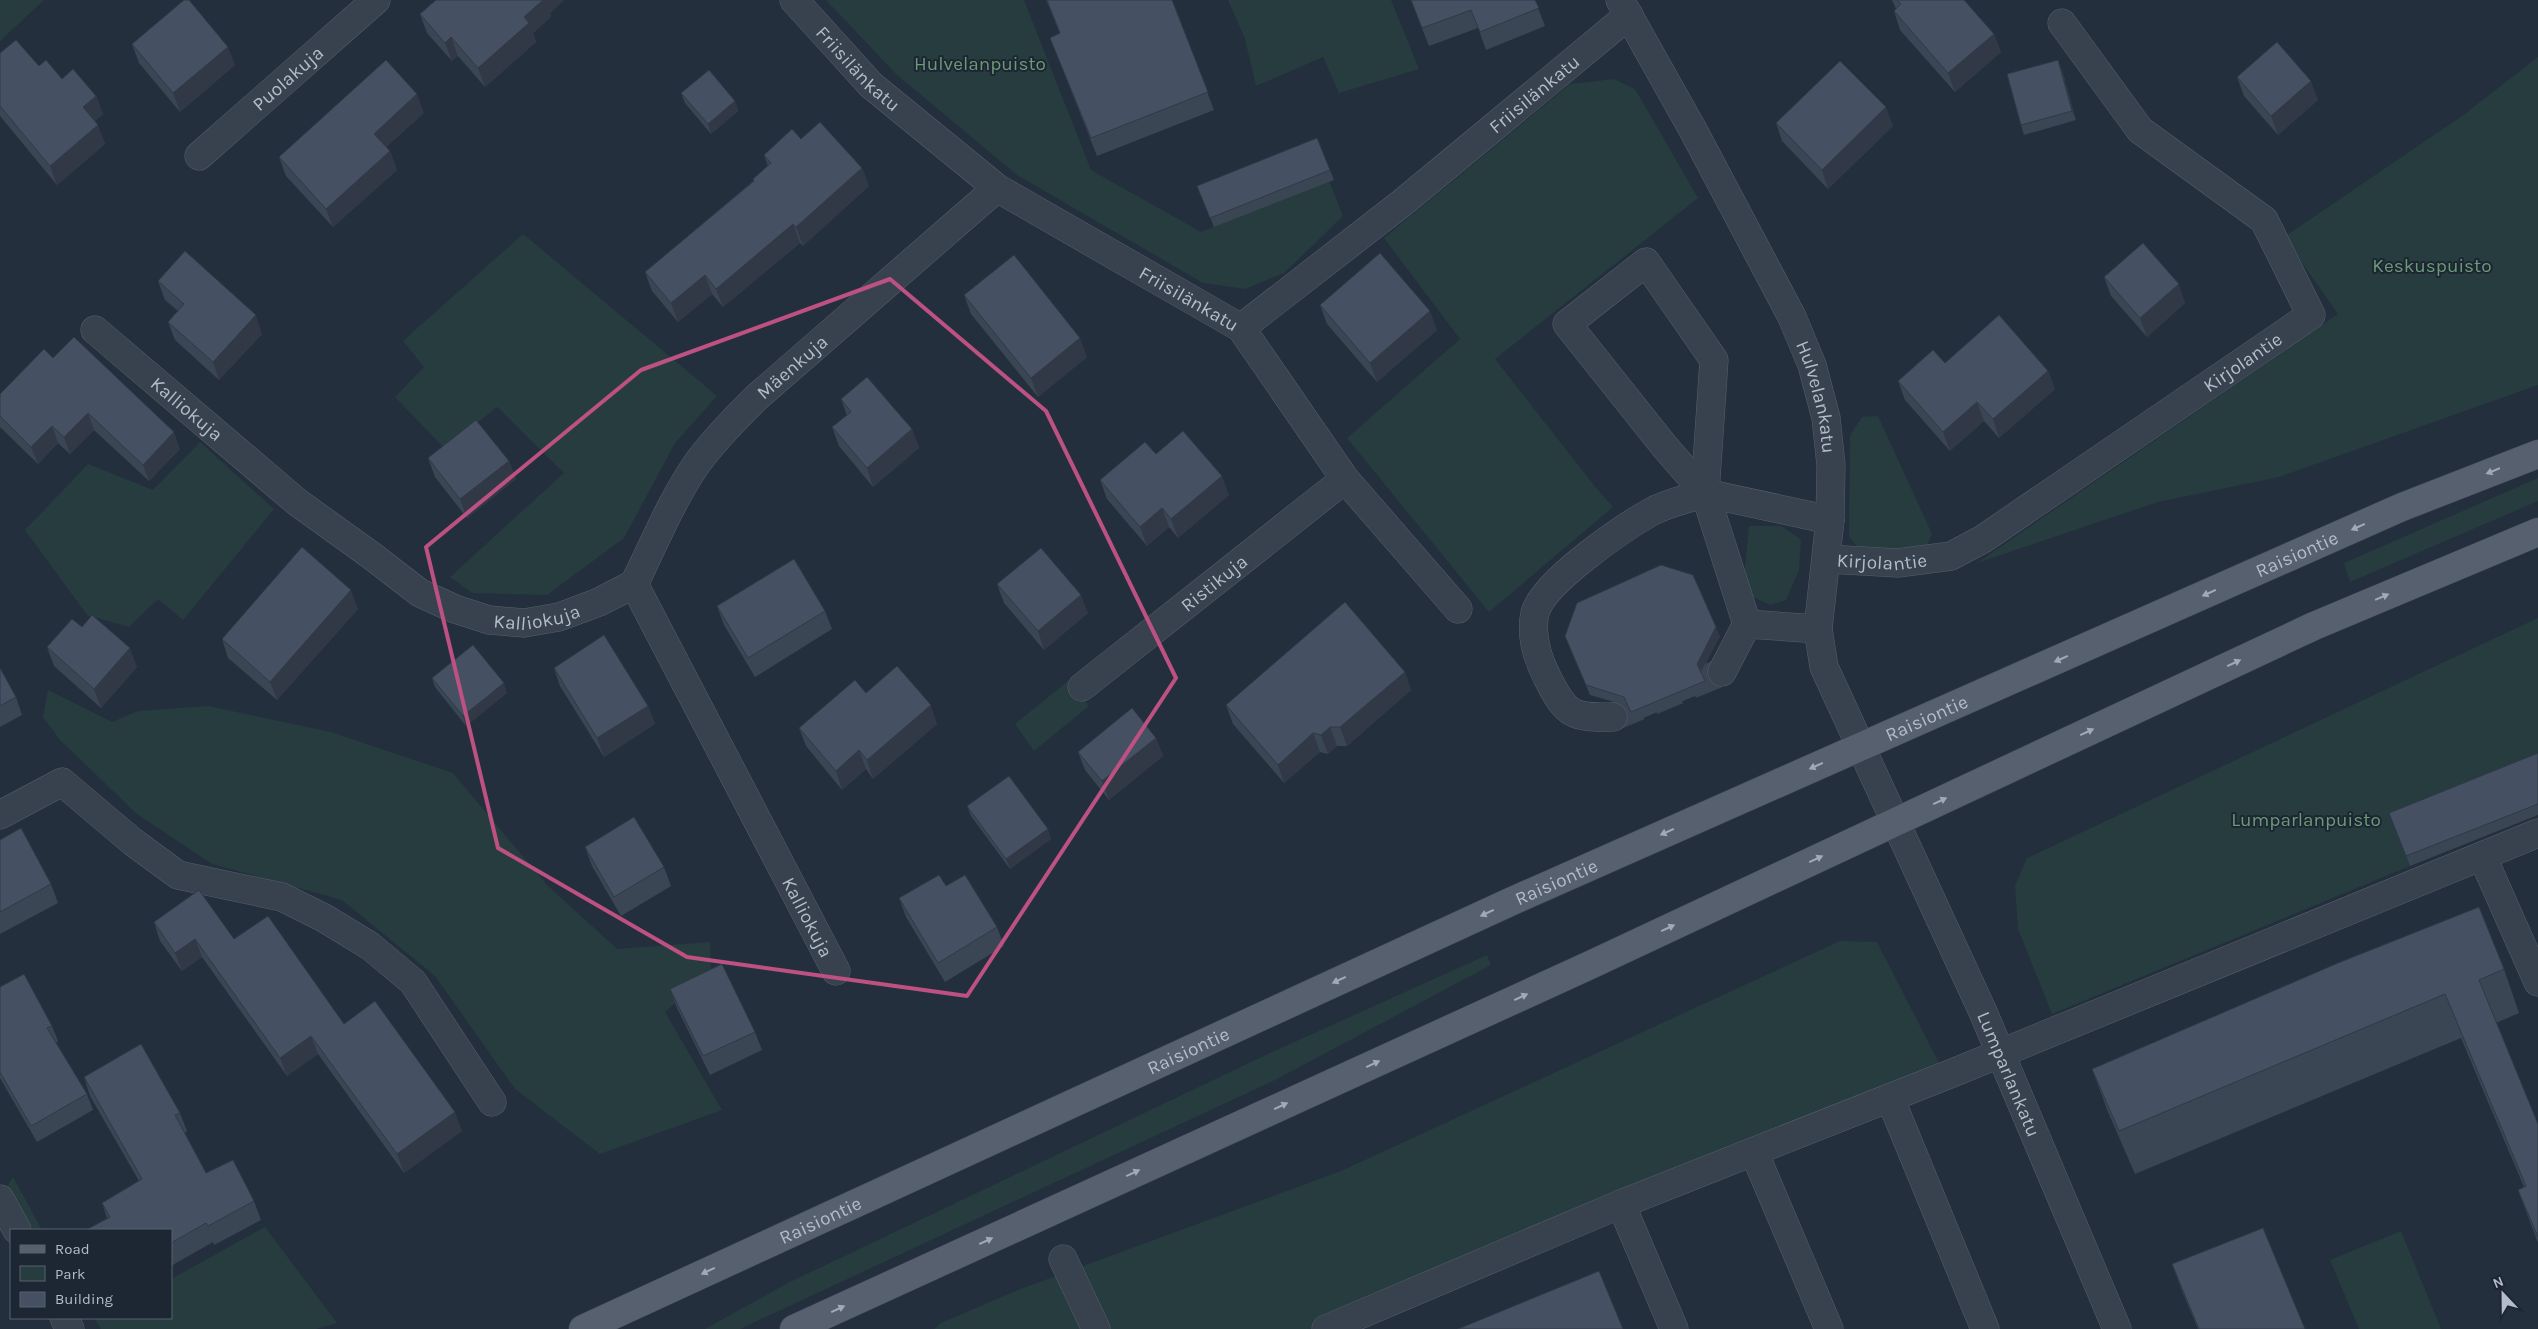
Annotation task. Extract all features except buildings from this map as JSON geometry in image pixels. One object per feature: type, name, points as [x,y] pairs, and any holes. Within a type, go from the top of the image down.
[{"type":"main road","name":"Raisiontie","points":[[582,1329],[1510,902],[2402,507],[2538,454]]},
{"type":"main road","points":[[794,1329],[1588,966],[2314,626],[2538,532]]},
{"type":"street","name":"Puolakuja","points":[[199,156],[376,0]]},
{"type":"street","name":"Friisilänkatu","points":[[794,0],[871,85],[997,188],[1241,328],[1402,203],[1625,7]]},
{"type":"street","name":"Hulvelankatu","points":[[1625,7],[1693,130],[1787,308],[1812,366],[1826,418],[1831,465],[1830,520],[1818,629],[1824,667],[1896,822]]},
{"type":"street","name":"Kirjolantie","points":[[1826,558],[1898,563],[1951,556],[1983,539],[2311,315],[2264,220],[2140,130],[2062,23]]},
{"type":"street","name":"Mäenkuja","points":[[634,584],[670,512],[697,464],[723,430],[757,397],[997,188]]},
{"type":"street","points":[[1705,493],[1665,447],[1567,324],[1646,262],[1714,360],[1705,493],[1747,624],[1722,672]]},
{"type":"street","points":[[1241,328],[1345,478],[1458,608]]},
{"type":"street","name":"Kalliokuja","points":[[95,330],[297,502],[420,593],[455,609],[489,620],[524,623],[559,617],[599,602],[634,584],[836,971]]},
{"type":"street","name":"Ristikuja","points":[[1082,687],[1345,478]]},
{"type":"street","points":[[1613,717],[1580,715],[1563,707],[1540,664],[1534,637],[1536,612],[1542,601],[1567,570],[1652,511],[1705,493],[1830,520]]},
{"type":"street","points":[[1747,624],[1818,629]]},
{"type":"street","points":[[0,815],[62,782],[133,842],[178,875],[282,897],[324,918],[370,946],[413,982],[492,1102]]},
{"type":"street","name":"Lumparlankatu","points":[[1896,822],[2000,1052],[2117,1329]]},
{"type":"street","points":[[1326,1329],[1621,1204],[1890,1098],[2538,834]]},
{"type":"street","points":[[2483,858],[2537,979]]},
{"type":"street","points":[[1890,1098],[1985,1329]]},
{"type":"street","points":[[1754,1152],[1829,1329]]},
{"type":"street","points":[[0,1199],[16,1229]]},
{"type":"street","points":[[1621,1204],[1674,1329]]},
{"type":"street","points":[[1063,1259],[1096,1329]]},
{"type":"highlighted area","points":[[890,279],[1046,411],[1176,678],[967,996],[687,957],[498,848],[426,547],[641,370]]},
{"type":"green space","points":[[0,0],[44,0],[0,41]]},
{"type":"green space","name":"Hulvelanpuisto","points":[[826,0],[1024,0],[1091,170],[1201,232],[1329,181],[1343,216],[1284,273],[1245,289],[1203,283],[1017,175],[896,74]]},
{"type":"green space","points":[[1228,0],[1391,0],[1419,69],[1339,93],[1323,57],[1256,86],[1245,39]]},
{"type":"green space","name":"Keskuspuisto","points":[[2538,57],[2538,385],[2279,477],[2158,502],[1977,563],[2338,314],[2284,237],[2462,116]]},
{"type":"green space","points":[[1614,79],[1635,89],[1698,198],[1495,359],[1613,507],[1489,612],[1347,438],[1460,339],[1384,238],[1570,84]]},
{"type":"green space","points":[[523,234],[717,396],[675,443],[624,538],[547,595],[472,593],[450,577],[564,473],[497,407],[445,449],[395,397],[424,367],[403,341]]},
{"type":"green space","points":[[1878,416],[1932,534],[1926,547],[1887,555],[1860,550],[1849,537],[1850,435],[1862,417]]},
{"type":"green space","points":[[200,442],[274,509],[183,620],[158,599],[129,627],[87,615],[25,530],[88,464],[153,490]]},
{"type":"green space","points":[[2538,478],[2538,501],[2350,582],[2344,563]]},
{"type":"green space","points":[[1749,526],[1781,526],[1801,539],[1799,570],[1786,600],[1770,605],[1751,596],[1744,577]]},
{"type":"green space","name":"Lumparlanpuisto","points":[[2538,618],[2538,764],[2393,822],[2410,866],[2052,1014],[2018,929],[2015,886],[2027,858]]},
{"type":"green space","points":[[1068,681],[1089,706],[1034,751],[1015,724]]},
{"type":"green space","points":[[48,690],[112,722],[138,711],[208,706],[331,732],[453,773],[547,885],[617,949],[710,942],[711,972],[665,1012],[722,1110],[600,1154],[515,1089],[435,976],[342,900],[212,864],[137,814],[60,740],[43,717]]},
{"type":"green space","points":[[1840,941],[1877,942],[1940,1065],[1309,1329],[934,1329],[941,1323],[1018,1290],[1341,1171]]},
{"type":"green space","points":[[1487,955],[1491,965],[1275,1080],[740,1329],[705,1329],[788,1283],[1270,1053]]},
{"type":"green space","points":[[13,1177],[41,1229],[29,1229],[7,1186]]},
{"type":"green space","points":[[265,1227],[337,1323],[316,1329],[101,1329],[95,1320],[172,1319],[172,1278]]},
{"type":"green space","points":[[2401,1231],[2441,1329],[2359,1329],[2330,1260]]},
{"type":"tunnel","points":[[1613,717],[1722,672]]}]
